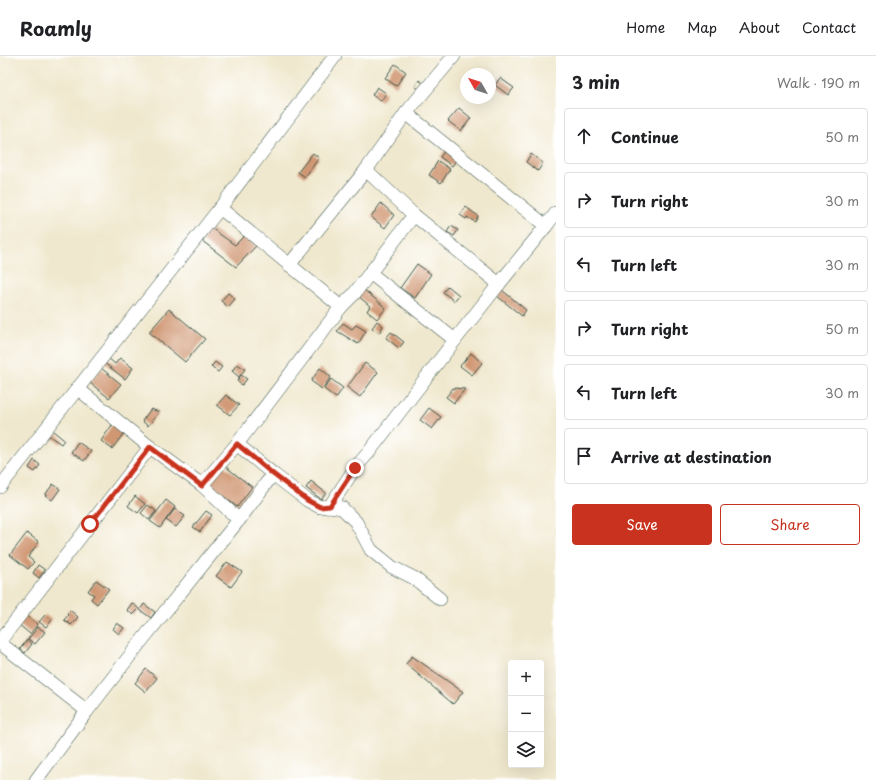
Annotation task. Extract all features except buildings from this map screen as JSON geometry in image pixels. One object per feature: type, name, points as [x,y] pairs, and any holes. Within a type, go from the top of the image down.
[{"type":"street","points":[[0,486],[220,208],[335,56]]},
{"type":"street","points":[[289,265],[366,170],[406,113],[454,56]]},
{"type":"street","points":[[406,113],[546,226]]},
{"type":"street","points":[[366,170],[414,215],[499,284]]},
{"type":"street","points":[[220,208],[341,306]]},
{"type":"street","points":[[330,506],[355,468],[556,213]]},
{"type":"street","points":[[202,486],[237,444],[341,306],[354,294],[414,215]]},
{"type":"street","points":[[370,273],[455,340]]},
{"type":"street","points":[[78,388],[150,447],[202,486],[239,520]]},
{"type":"street","points":[[237,444],[307,500],[320,507],[330,506],[342,508],[356,522],[371,550],[392,568],[414,578],[440,599]]},
{"type":"street","points":[[87,711],[0,642],[150,447]]},
{"type":"street","points":[[36,780],[87,711],[239,520],[273,474]]},
{"type":"route","points":[[90,524],[150,447],[202,486],[237,444],[307,500],[320,507],[330,506],[355,468]]}]
